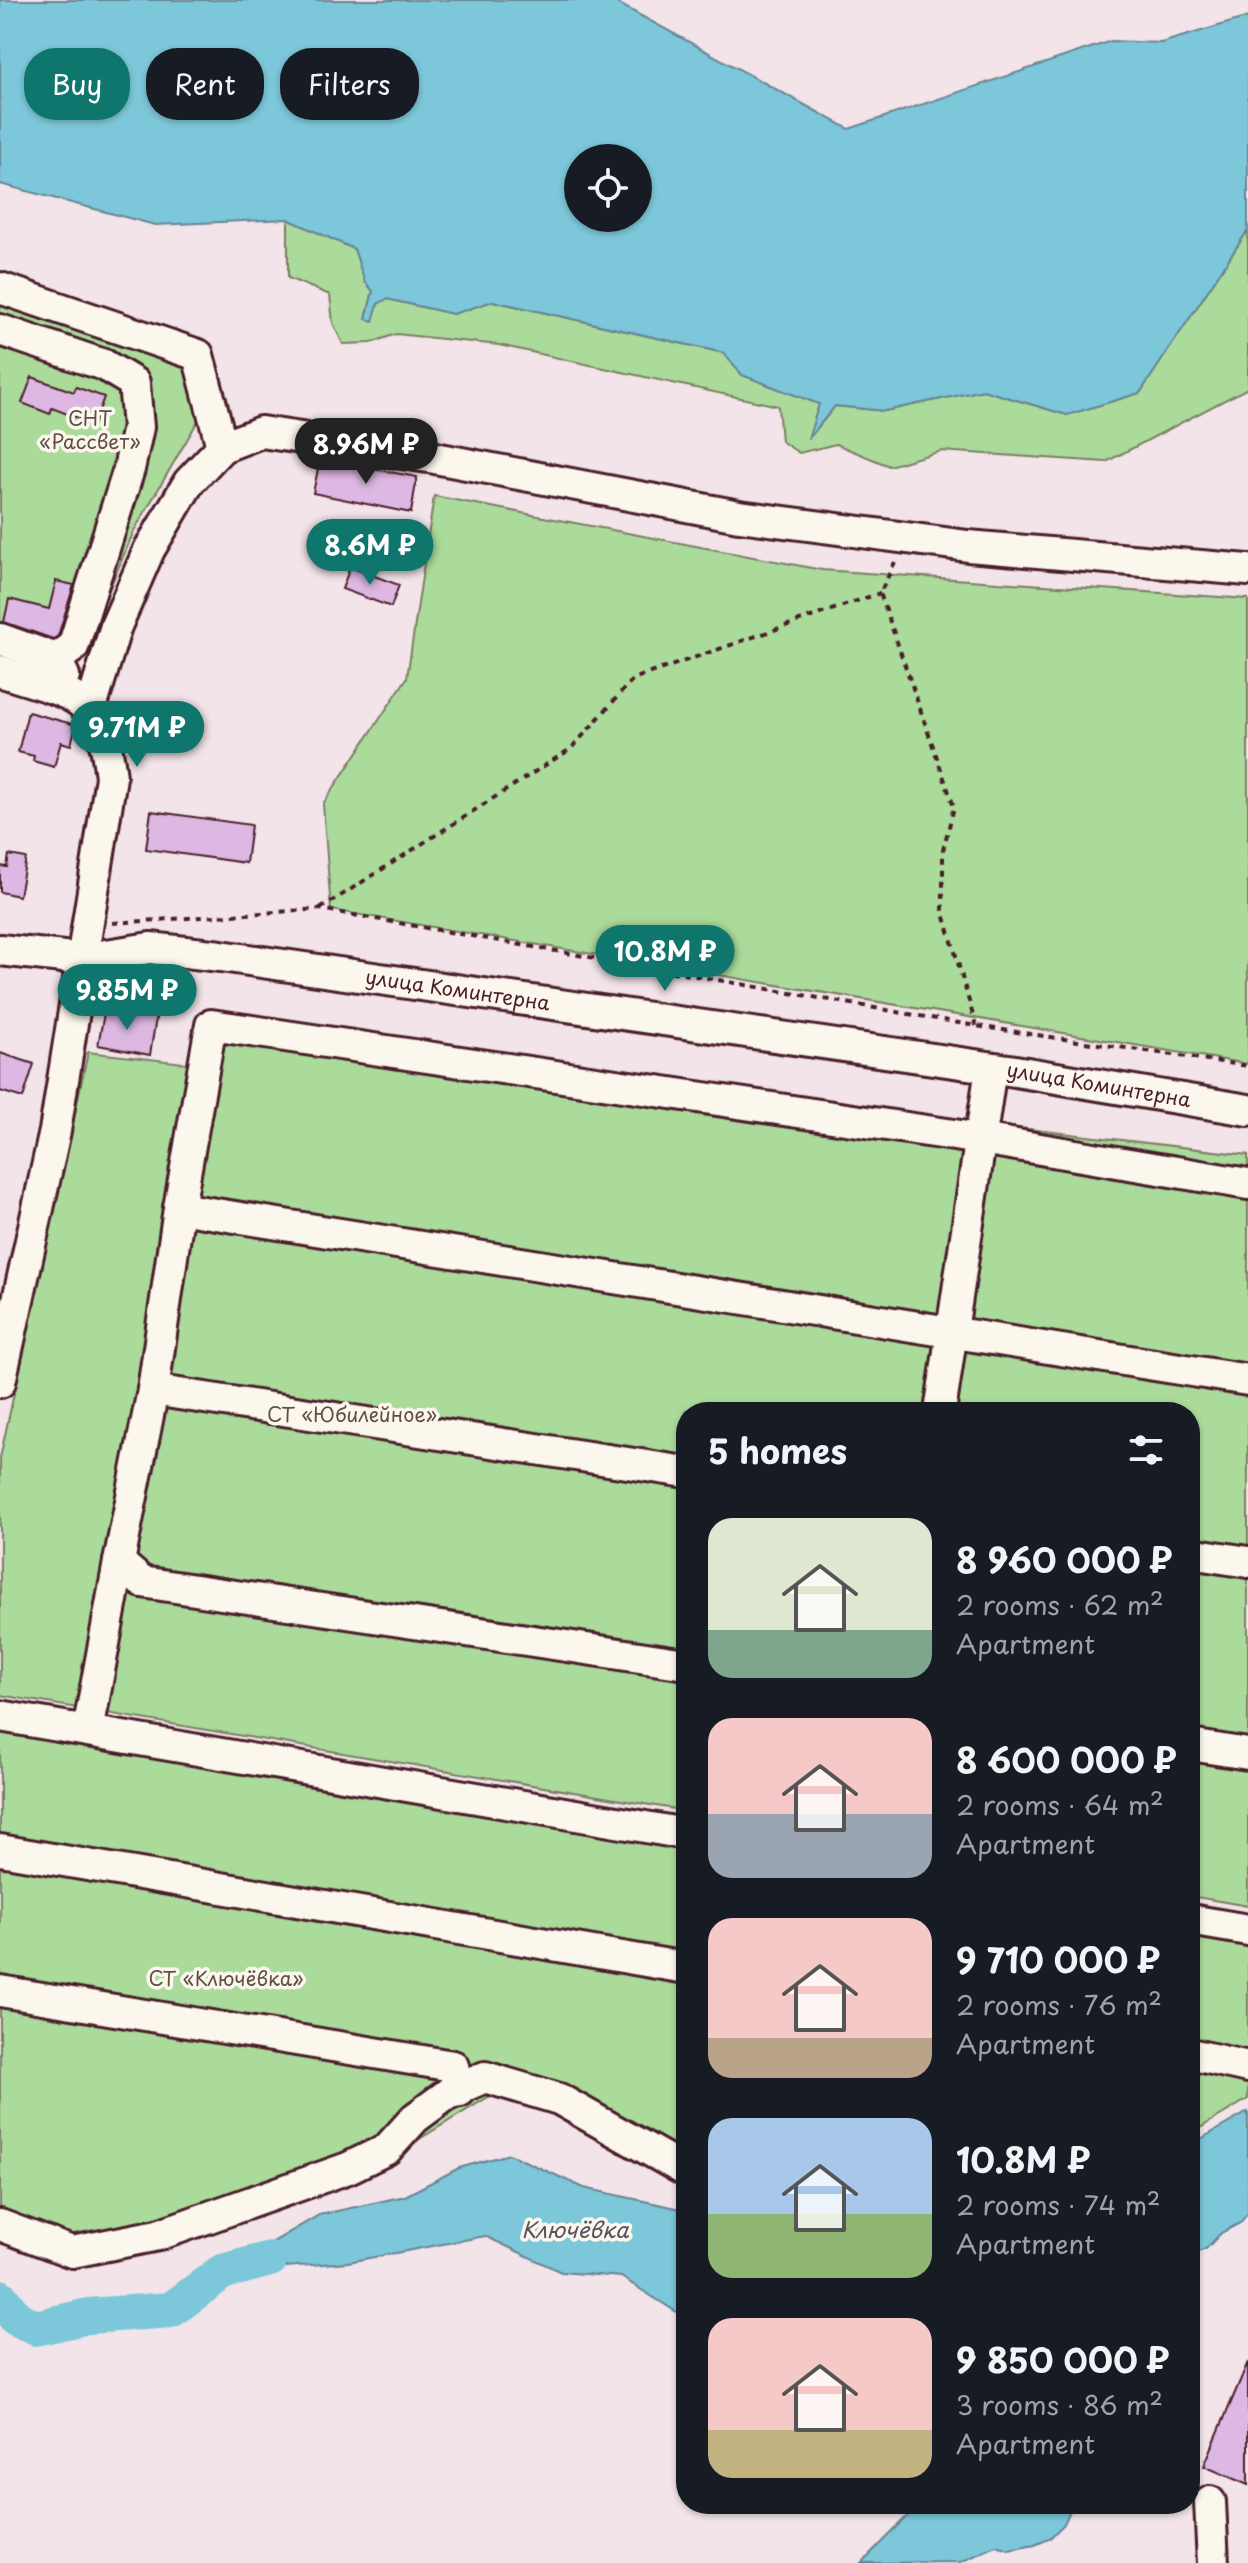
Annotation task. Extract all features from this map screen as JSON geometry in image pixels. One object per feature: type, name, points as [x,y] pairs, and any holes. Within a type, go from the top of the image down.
[{"type":"street","points":[[0,288],[198,355],[222,447]]},
{"type":"street","points":[[0,330],[104,365],[134,383],[138,427],[129,469],[73,647],[56,659]]},
{"type":"street","points":[[83,704],[149,550],[189,482],[222,447],[261,432],[435,458],[739,516],[906,538],[1248,570]]},
{"type":"street","points":[[0,639],[56,659],[107,741],[111,777],[55,1131],[12,1278],[0,1382]]},
{"type":"street","points":[[0,671],[83,704]]},
{"type":"street","name":"улица Коминтерна","points":[[0,950],[81,959],[150,948],[221,956],[991,1068],[1248,1110]]},
{"type":"street","points":[[88,1731],[153,1390],[179,1208],[211,1025],[981,1139],[1248,1184]]},
{"type":"street","points":[[942,1402],[991,1068]]},
{"type":"street","points":[[179,1208],[1248,1380]]},
{"type":"street","points":[[153,1390],[676,1470]]},
{"type":"street","points":[[1200,1555],[1248,1562]]},
{"type":"street","points":[[119,1562],[142,1582],[676,1662]]},
{"type":"street","points":[[0,1716],[676,1832]]},
{"type":"street","points":[[1200,1747],[1248,1754]]},
{"type":"street","points":[[0,1850],[676,1966]]},
{"type":"street","points":[[1200,1922],[1248,1930]]},
{"type":"street","points":[[0,1991],[453,2066],[454,2091]]},
{"type":"street","points":[[1200,2056],[1248,2067]]},
{"type":"street","points":[[0,2225],[72,2252],[158,2235],[348,2168],[387,2149],[415,2118],[454,2091],[485,2077],[559,2099],[676,2165]]},
{"type":"street","points":[[1210,2502],[1213,2563]]},
{"type":"path","points":[[906,538],[880,593],[954,807],[943,850],[943,910],[976,1026]]},
{"type":"path","points":[[320,909],[572,748],[633,679],[880,593]]},
{"type":"path","points":[[87,925],[320,909],[976,1026],[1248,1066]]},
{"type":"green space","points":[[288,219],[354,249],[365,281],[373,291],[366,319],[378,304],[387,299],[453,314],[493,301],[724,353],[742,375],[819,404],[810,437],[835,406],[885,411],[983,390],[1067,415],[1140,393],[1248,230],[1248,388],[1106,462],[941,451],[889,466],[836,444],[799,453],[781,441],[778,406],[499,345],[396,334],[371,343],[343,344],[333,323],[330,295],[288,278]]},
{"type":"green space","name":"СНТ «Рассвет»","points":[[0,305],[221,381],[134,531],[74,672],[0,648]]},
{"type":"green space","points":[[434,496],[822,570],[1248,599],[1248,1064],[331,910],[323,804],[407,678]]},
{"type":"green space","name":"СТ «Юбилейное»","points":[[227,1034],[1248,1155],[1248,1906],[1200,1898],[1200,1402],[676,1402],[676,1809],[0,1695],[0,1458],[88,1052],[210,1066]]},
{"type":"green space","name":"СТ «Ключёвка»","points":[[0,1710],[676,1823],[676,2181],[508,2085],[375,2166],[90,2261],[0,2216]]},
{"type":"green space","points":[[1200,1911],[1248,1919],[1248,2099],[1200,2128]]},
{"type":"water","points":[[0,0],[612,0],[849,129],[1111,41],[1161,43],[1248,17],[1248,230],[1140,393],[1067,415],[983,390],[885,411],[835,406],[808,439],[819,404],[742,375],[724,353],[493,301],[453,314],[387,299],[378,304],[373,321],[366,319],[373,291],[365,282],[354,249],[288,219],[155,225],[0,184]]},
{"type":"water","points":[[1248,2112],[1248,2213],[1240,2223],[1221,2233],[1200,2251],[1200,2139]]},
{"type":"water","name":"Ключёвка","points":[[509,2154],[584,2188],[676,2208],[676,2312],[621,2277],[561,2272],[485,2236],[348,2262],[222,2272],[319,2215],[405,2196],[459,2168]]},
{"type":"water","points":[[909,2514],[1068,2514],[1064,2524],[1049,2539],[1035,2545],[1009,2550],[996,2546],[961,2562],[861,2563]]},
{"type":"building","points":[[32,377],[74,392],[76,387],[104,397],[94,424],[52,408],[50,414],[22,403]]},
{"type":"building","points":[[320,459],[417,477],[411,513],[313,493]]},
{"type":"building","points":[[350,567],[399,585],[391,607],[342,589]]},
{"type":"building","points":[[56,581],[74,585],[58,636],[53,639],[4,622],[9,599],[49,609]]},
{"type":"building","points":[[28,712],[76,725],[71,745],[61,742],[54,767],[33,761],[34,756],[18,752]]},
{"type":"building","points":[[151,811],[251,825],[246,863],[146,849]]},
{"type":"building","points":[[9,855],[26,858],[19,896],[0,892],[0,866],[7,867]]},
{"type":"building","points":[[105,1008],[156,1018],[150,1055],[98,1045]]},
{"type":"building","points":[[0,1053],[34,1064],[23,1098],[0,1091]]},
{"type":"building","points":[[1248,2362],[1248,2485],[1204,2466]]},
{"type":"waterway","name":"Ключёвка","points":[[0,2297],[16,2318],[36,2328],[88,2316],[171,2310],[222,2272],[270,2259]]}]
